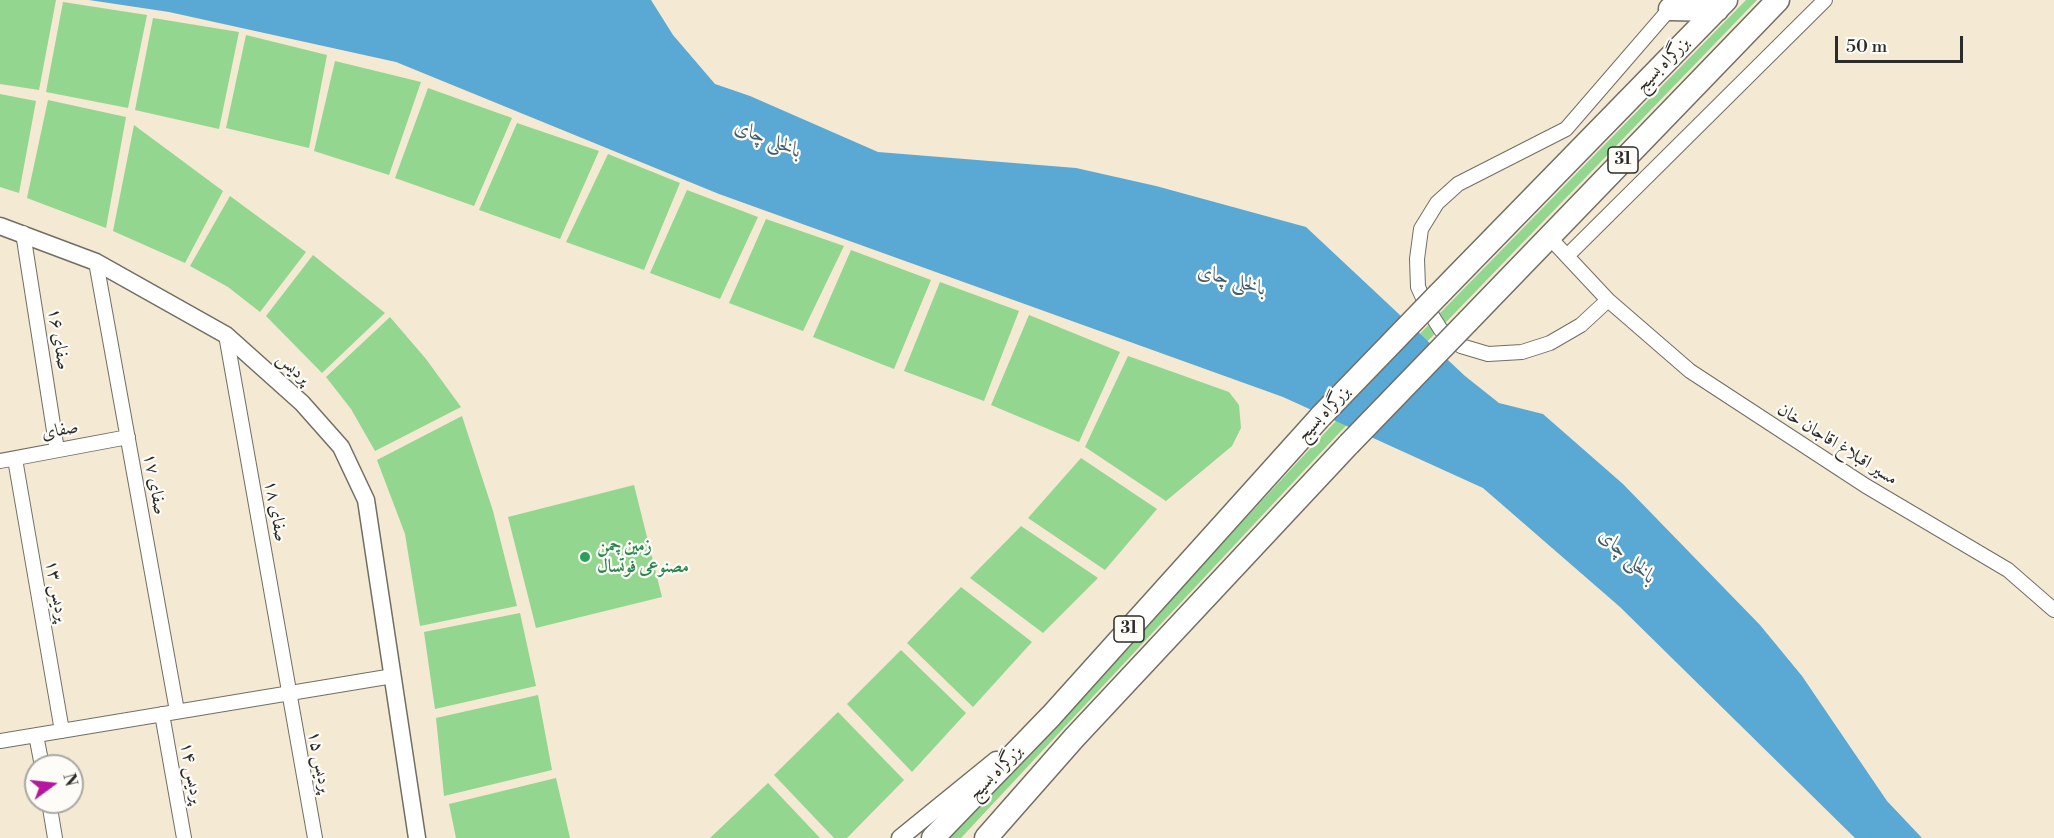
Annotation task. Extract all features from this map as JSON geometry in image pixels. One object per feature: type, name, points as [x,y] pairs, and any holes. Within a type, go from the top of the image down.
[{"type":"highway","name":"بزرگراه بسیج","points":[[986,838],[1074,738],[1349,444],[1778,0]]},
{"type":"highway","name":"بزرگراه بسیج","points":[[933,838],[1051,716],[1321,416],[1720,3]]},
{"type":"highway","points":[[1674,4],[1720,3]]},
{"type":"street","points":[[1567,256],[1825,0]]},
{"type":"street","points":[[1608,300],[1581,325],[1550,343],[1522,352],[1488,354],[1461,346],[1441,330],[1418,287],[1417,259],[1421,229],[1437,203],[1458,184],[1566,129],[1674,4]]},
{"type":"street","name":"پردیس","points":[[0,226],[96,262],[226,335],[302,403],[341,447],[366,500],[417,838]]},
{"type":"street","name":"صفای ۱۶","points":[[23,233],[57,450]]},
{"type":"street","name":"مسیر اقبلاغ اقاجان خان","points":[[1549,237],[1608,300],[1690,372],[1866,486],[2008,570],[2054,609]]},
{"type":"street","name":"صفای ۱۷","points":[[96,262],[177,711]]},
{"type":"street","name":"صفای ۱۸","points":[[226,335],[288,693]]},
{"type":"street","name":"صفای","points":[[0,461],[128,437]]},
{"type":"street","name":"پردیس ۱۳","points":[[15,459],[62,730]]},
{"type":"street","points":[[0,741],[393,676]]},
{"type":"street","name":"پردیس ۱۵","points":[[288,693],[315,838]]},
{"type":"street","name":"پردیس ۱۴","points":[[162,714],[184,838]]},
{"type":"street","points":[[900,838],[1051,716]]},
{"type":"street","points":[[36,735],[40,754]]},
{"type":"street","points":[[51,814],[55,838]]},
{"type":"green space","points":[[0,0],[56,0],[39,90],[0,84]]},
{"type":"green space","points":[[1746,0],[1757,0],[1340,432],[961,838],[949,838],[1359,396]]},
{"type":"green space","points":[[63,2],[147,15],[128,108],[46,92]]},
{"type":"green space","points":[[153,18],[239,32],[219,129],[135,110]]},
{"type":"green space","points":[[246,35],[327,55],[309,148],[226,128]]},
{"type":"green space","points":[[335,61],[421,82],[389,175],[314,151]]},
{"type":"green space","points":[[428,88],[512,118],[474,206],[395,178]]},
{"type":"green space","points":[[0,94],[36,101],[19,193],[0,187]]},
{"type":"green space","points":[[48,100],[126,117],[106,228],[27,198]]},
{"type":"green space","points":[[517,123],[599,151],[560,239],[479,210]]},
{"type":"green space","points":[[134,125],[223,191],[185,263],[113,231]]},
{"type":"green space","points":[[608,154],[680,183],[644,270],[566,242]]},
{"type":"green space","points":[[687,190],[758,217],[720,299],[650,273]]},
{"type":"green space","points":[[230,196],[306,252],[260,312],[228,287],[190,266]]},
{"type":"green space","points":[[766,219],[844,246],[803,331],[729,303]]},
{"type":"green space","points":[[851,250],[931,280],[894,369],[813,337]]},
{"type":"green space","points":[[313,255],[385,313],[322,373],[266,316]]},
{"type":"green space","points":[[940,282],[1019,311],[984,401],[904,371]]},
{"type":"green space","points":[[1029,315],[1120,352],[1079,442],[991,405]]},
{"type":"green space","points":[[390,317],[426,359],[461,407],[375,451],[351,409],[326,377]]},
{"type":"green space","points":[[1128,356],[1229,392],[1239,405],[1241,428],[1232,446],[1166,501],[1085,447]]},
{"type":"green space","points":[[462,416],[493,511],[517,606],[420,626],[405,534],[377,460]]},
{"type":"green space","points":[[1081,458],[1157,509],[1105,570],[1028,518]]},
{"type":"green space","name":"زمین چمن مصنوعی فوتسال","points":[[634,485],[662,597],[536,628],[508,517]]},
{"type":"green space","points":[[1021,526],[1098,578],[1043,633],[970,578]]},
{"type":"green space","points":[[961,587],[1032,642],[973,707],[907,643]]},
{"type":"green space","points":[[520,613],[536,686],[435,709],[424,632]]},
{"type":"green space","points":[[901,650],[966,713],[912,772],[847,704]]},
{"type":"green space","points":[[538,695],[552,770],[444,796],[436,718]]},
{"type":"green space","points":[[838,712],[904,780],[847,838],[834,838],[774,775]]},
{"type":"green space","points":[[556,778],[570,838],[456,838],[449,804]]},
{"type":"green space","points":[[768,783],[820,838],[710,838]]},
{"type":"water","name":"بالخلی چای","points":[[89,0],[651,0],[673,35],[715,84],[750,96],[878,152],[1076,168],[1156,186],[1306,227],[1465,376],[1499,403],[1543,414],[1623,484],[1760,625],[1802,676],[1887,801],[1922,838],[1855,838],[1620,607],[1483,488],[1283,397],[719,194],[396,62],[169,12]]},
{"type":"place","name":"زمین چمن مصنوعی فوتسال","points":[[585,557]]}]
